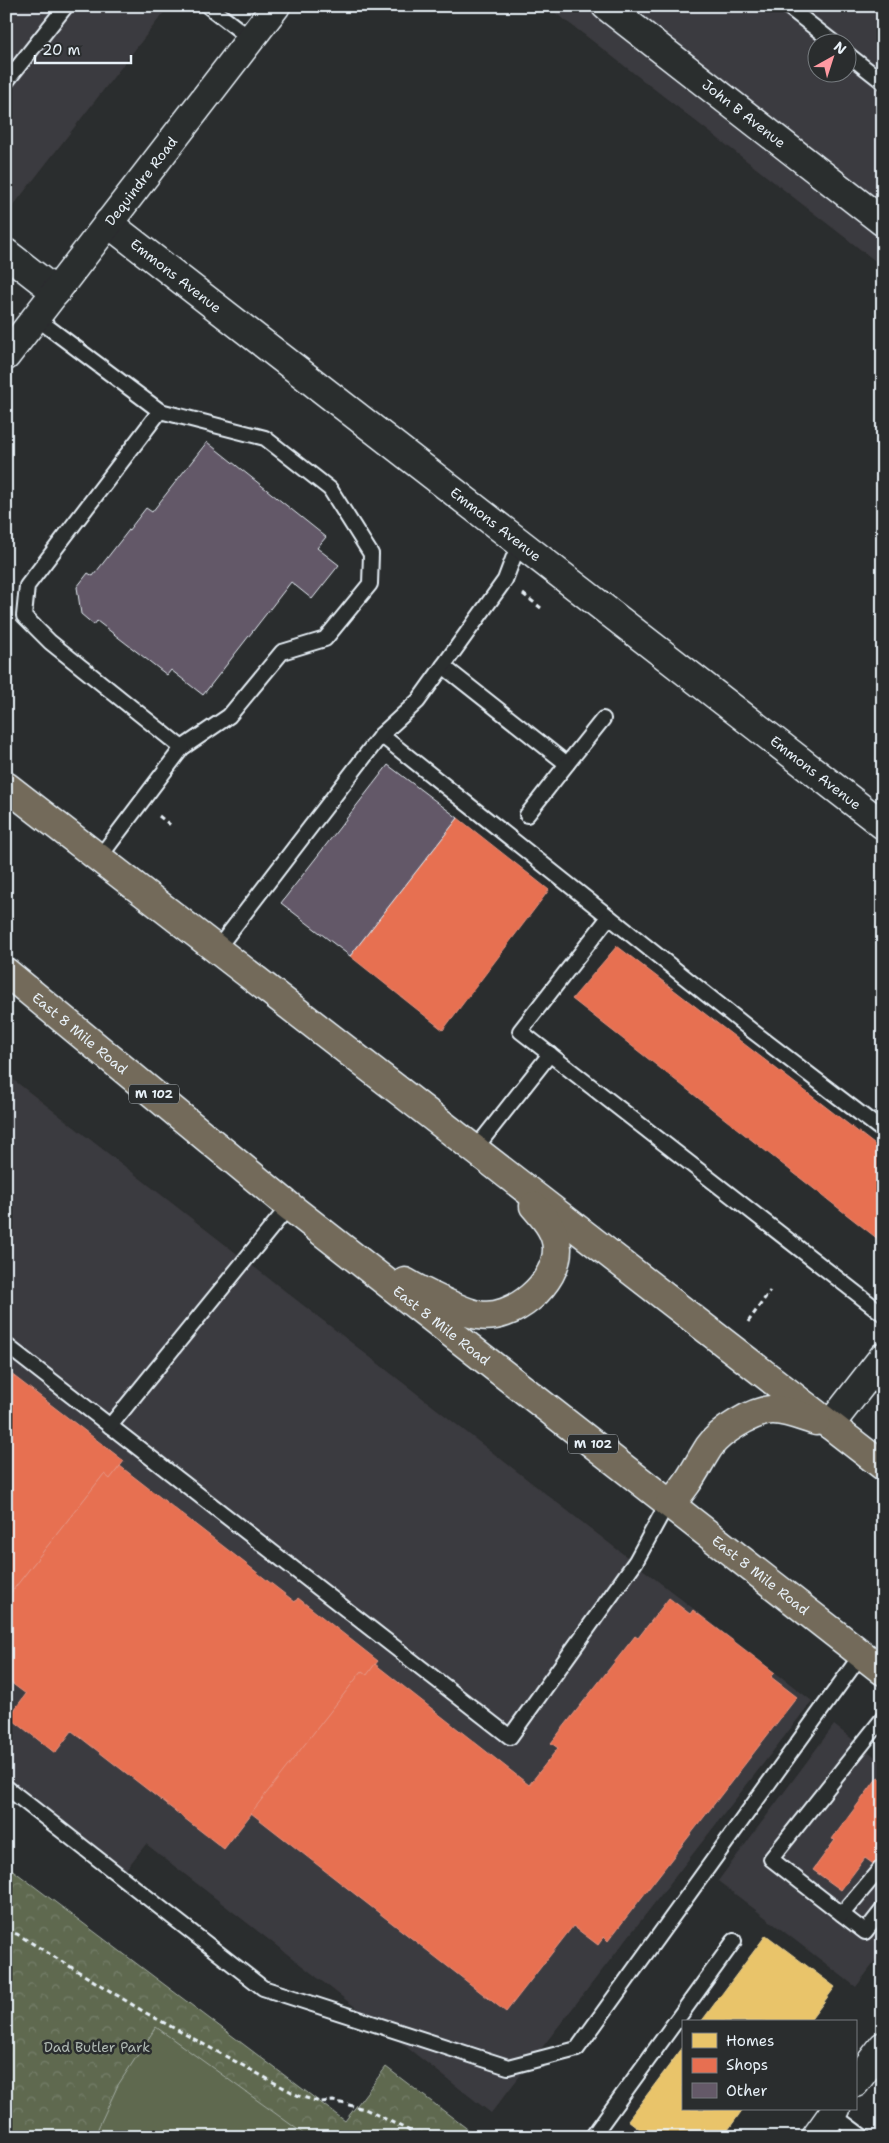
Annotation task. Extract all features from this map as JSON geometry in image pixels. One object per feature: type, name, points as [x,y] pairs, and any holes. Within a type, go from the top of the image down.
[{"type":"highway","points":[[6,786],[883,1466]]},
{"type":"highway","name":"East 8 Mile Road","points":[[6,972],[296,1211],[883,1671]]},
{"type":"highway","points":[[296,1211],[415,1288],[478,1315],[494,1316],[514,1309],[536,1293],[551,1272],[557,1249],[552,1228],[522,1192],[475,1150]]},
{"type":"highway","points":[[670,1504],[691,1479],[710,1445],[727,1430],[748,1418],[771,1410],[794,1414],[830,1426]]},
{"type":"street","name":"Dequindre Road","points":[[6,356],[276,6]]},
{"type":"street","name":"John B Avenue","points":[[606,6],[883,222]]},
{"type":"street","name":"Emmons Avenue","points":[[108,223],[883,825]]},
{"type":"street","points":[[6,253],[56,292]]},
{"type":"street","points":[[830,1426],[883,1357]]},
{"type":"street","points":[[856,2082],[883,2046]]},
{"type":"street","points":[[816,2137],[834,2112]]},
{"type":"lane","points":[[6,82],[66,6]]},
{"type":"lane","points":[[208,6],[250,39]]},
{"type":"lane","points":[[787,6],[820,32]]},
{"type":"lane","points":[[856,62],[883,82]]},
{"type":"lane","points":[[36,318],[160,411],[265,438],[330,489],[372,554],[370,584],[326,639],[282,652],[229,716],[182,748],[99,858]]},
{"type":"lane","points":[[160,411],[27,586],[24,616],[50,642],[182,748]]},
{"type":"lane","points":[[217,950],[380,735],[418,701],[505,580],[519,543]]},
{"type":"lane","points":[[443,666],[567,764]]},
{"type":"lane","points":[[527,816],[603,719]]},
{"type":"lane","points":[[380,735],[883,1131]]},
{"type":"lane","points":[[609,917],[520,1031],[883,1314]]},
{"type":"lane","points":[[475,1150],[550,1054]]},
{"type":"lane","points":[[110,1426],[296,1211]]},
{"type":"lane","points":[[6,1345],[510,1737],[636,1561],[661,1515],[670,1504]]},
{"type":"lane","points":[[6,1787],[263,1988],[508,2067],[577,2049],[861,1654]]},
{"type":"lane","points":[[883,1718],[771,1859],[865,1932],[883,1909]]},
{"type":"lane","points":[[842,1914],[880,1869]]},
{"type":"lane","points":[[592,2137],[734,1941]]},
{"type":"lane","points":[[834,2112],[863,2137]]},
{"type":"path","points":[[762,1303],[770,1291]]},
{"type":"path","points":[[6,1932],[17,1934],[146,2013],[299,2096],[320,2102],[333,2101],[365,2109],[408,2130],[417,2137]]},
{"type":"shaded area","points":[[6,6],[169,6],[6,215]]},
{"type":"shaded area","points":[[546,6],[883,6],[883,267],[586,36]]},
{"type":"shaded area","points":[[6,1074],[812,1701],[491,2113],[146,1844],[120,1877],[6,1788]]},
{"type":"shaded area","points":[[834,1725],[883,1763],[883,1951],[856,1987],[718,1881]]},
{"type":"green space","name":"Dad Butler Park","points":[[6,1865],[345,2121],[386,2067],[478,2137],[6,2137]]},
{"type":"green space","points":[[156,2027],[308,2137],[94,2137],[118,2085]]},
{"type":"building: Homes","points":[[766,1935],[835,1987],[810,2020],[702,2020]]},
{"type":"building: Homes","points":[[682,2048],[682,2110],[742,2110],[723,2137],[650,2137],[628,2120]]},
{"type":"building: Shops","points":[[458,818],[549,890],[443,1030],[350,956]]},
{"type":"building: Shops","points":[[617,946],[883,1151],[883,1243],[572,999]]},
{"type":"building: Shops","points":[[6,1370],[124,1461],[110,1479],[104,1474],[6,1599]]},
{"type":"building: Shops","points":[[120,1466],[295,1602],[298,1598],[378,1661],[367,1675],[362,1671],[224,1849],[72,1731],[55,1753],[9,1717],[26,1694],[6,1679],[6,1599],[104,1474],[110,1479]]},
{"type":"building: Shops","points":[[669,1598],[690,1614],[693,1610],[775,1673],[771,1677],[797,1697],[608,1941],[604,1937],[598,1945],[573,1926],[506,2012],[251,1813],[362,1671],[367,1675],[375,1664],[529,1785],[558,1748],[551,1743],[635,1636],[638,1638]]},
{"type":"building: Shops","points":[[878,1777],[883,1780],[883,1833],[880,1837],[883,1840],[883,1871],[865,1858],[841,1890],[813,1870],[835,1840],[832,1839]]},
{"type":"building: Other","points":[[207,442],[326,537],[317,548],[339,565],[312,599],[291,582],[203,695],[171,670],[167,675],[97,621],[94,625],[81,614],[77,587],[88,573],[93,576],[146,508],[152,512]]},
{"type":"building: Other","points":[[388,765],[458,818],[350,956],[281,903]]}]
